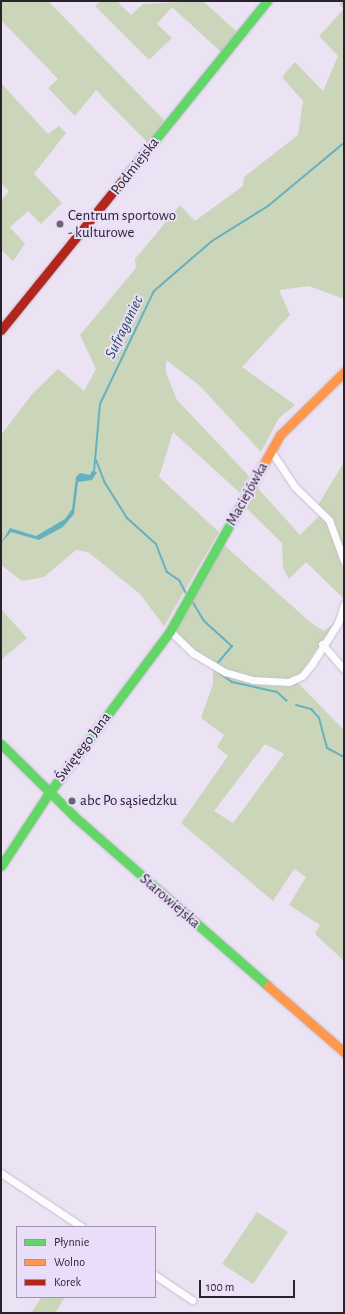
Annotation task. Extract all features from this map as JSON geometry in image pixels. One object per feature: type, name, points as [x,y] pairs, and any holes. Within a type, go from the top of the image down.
[{"type":"street","name":"Podmiejska","points":[[1,330],[267,1]]},
{"type":"street","name":"Maciejówka","points":[[170,631],[271,451],[295,417],[344,372]]},
{"type":"street","points":[[271,451],[295,487],[329,520],[344,561]]},
{"type":"street","points":[[170,631],[193,653],[216,667],[253,680],[289,682],[302,676],[322,644],[338,623],[344,605]]},
{"type":"street","name":"Świętego Jana","points":[[1,866],[49,793],[170,631]]},
{"type":"street","points":[[322,644],[344,669]]},
{"type":"street","name":"Starowiejska","points":[[1,744],[49,793],[344,1052]]},
{"type":"street","points":[[1,1173],[80,1226]]},
{"type":"street","points":[[156,1276],[192,1300]]},
{"type":"green space","points":[[1,1],[49,2],[165,121],[148,143],[96,90],[75,116],[48,88],[58,79],[1,20]]},
{"type":"green space","points":[[101,1],[117,1],[131,15],[143,4],[203,1],[237,32],[221,52],[172,7],[157,24],[172,38],[149,60],[95,6]]},
{"type":"green space","points":[[344,1],[344,9],[339,4]]},
{"type":"green space","points":[[344,9],[344,299],[309,286],[279,290],[290,315],[242,367],[295,405],[279,418],[261,452],[199,385],[166,360],[166,373],[177,400],[249,476],[240,493],[173,432],[159,477],[219,532],[164,626],[140,594],[88,552],[76,550],[44,577],[22,581],[1,565],[1,435],[33,393],[58,369],[84,391],[96,369],[80,335],[136,268],[135,259],[180,205],[195,221],[243,186],[244,177],[298,135],[303,101],[282,77],[295,62],[323,91],[338,56],[319,36]]},
{"type":"green space","points":[[1,83],[48,134],[59,126],[66,133],[34,174],[62,203],[41,224],[28,211],[10,227],[25,244],[13,261],[1,250],[1,201],[9,191],[1,183]]},
{"type":"green space","points":[[344,462],[344,552],[335,525],[317,507]]},
{"type":"green space","points":[[255,485],[300,535],[319,516],[327,521],[344,570],[343,598],[306,562],[289,579],[283,568],[282,543],[244,506]]},
{"type":"green space","points":[[223,544],[311,623],[324,631],[335,622],[300,674],[288,679],[255,679],[225,669],[196,652],[174,632]]},
{"type":"green space","points":[[1,609],[27,638],[1,660]]},
{"type":"green space","points":[[213,668],[259,685],[279,686],[297,682],[344,730],[344,961],[315,934],[320,925],[289,905],[306,877],[294,869],[273,901],[181,823],[228,756],[217,747],[224,735],[201,718],[213,684]],"holes":[[[265,744],[284,754],[233,823],[214,811]]]},
{"type":"green space","points":[[257,1212],[288,1232],[253,1284],[222,1264]]},
{"type":"green space","points":[[41,1298],[64,1298],[55,1313],[31,1313]]},
{"type":"water","points":[[92,471],[97,472],[92,480],[78,482],[74,514],[63,527],[39,540],[11,532],[1,543],[10,528],[36,536],[65,519],[72,509],[76,477],[80,473],[90,475]]},
{"type":"waterway","name":"Sufraganiec","points":[[94,472],[100,404],[154,291],[212,241],[268,206],[344,143]]},
{"type":"waterway","points":[[96,460],[105,483],[127,518],[156,544],[167,572],[179,580],[186,593]]},
{"type":"waterway","points":[[192,601],[204,621],[232,646],[217,664]]},
{"type":"waterway","points":[[219,673],[232,682],[277,692],[287,701]]},
{"type":"waterway","points":[[296,705],[311,709],[319,718],[327,748],[344,757]]},
{"type":"traffic: fast","points":[[121,182],[267,1]]},
{"type":"traffic: fast","points":[[1,866],[49,793],[170,631],[248,492]]},
{"type":"traffic: fast","points":[[1,744],[75,817],[268,986]]},
{"type":"traffic: slow","points":[[248,492],[280,435],[344,372]]},
{"type":"traffic: slow","points":[[268,986],[344,1052]]},
{"type":"traffic: jam","points":[[1,330],[121,182]]},
{"type":"place","name":"Centrum sportowo - kulturowe","points":[[60,224]]},
{"type":"place","name":"abc Po sąsiedzku","points":[[72,801]]}]
